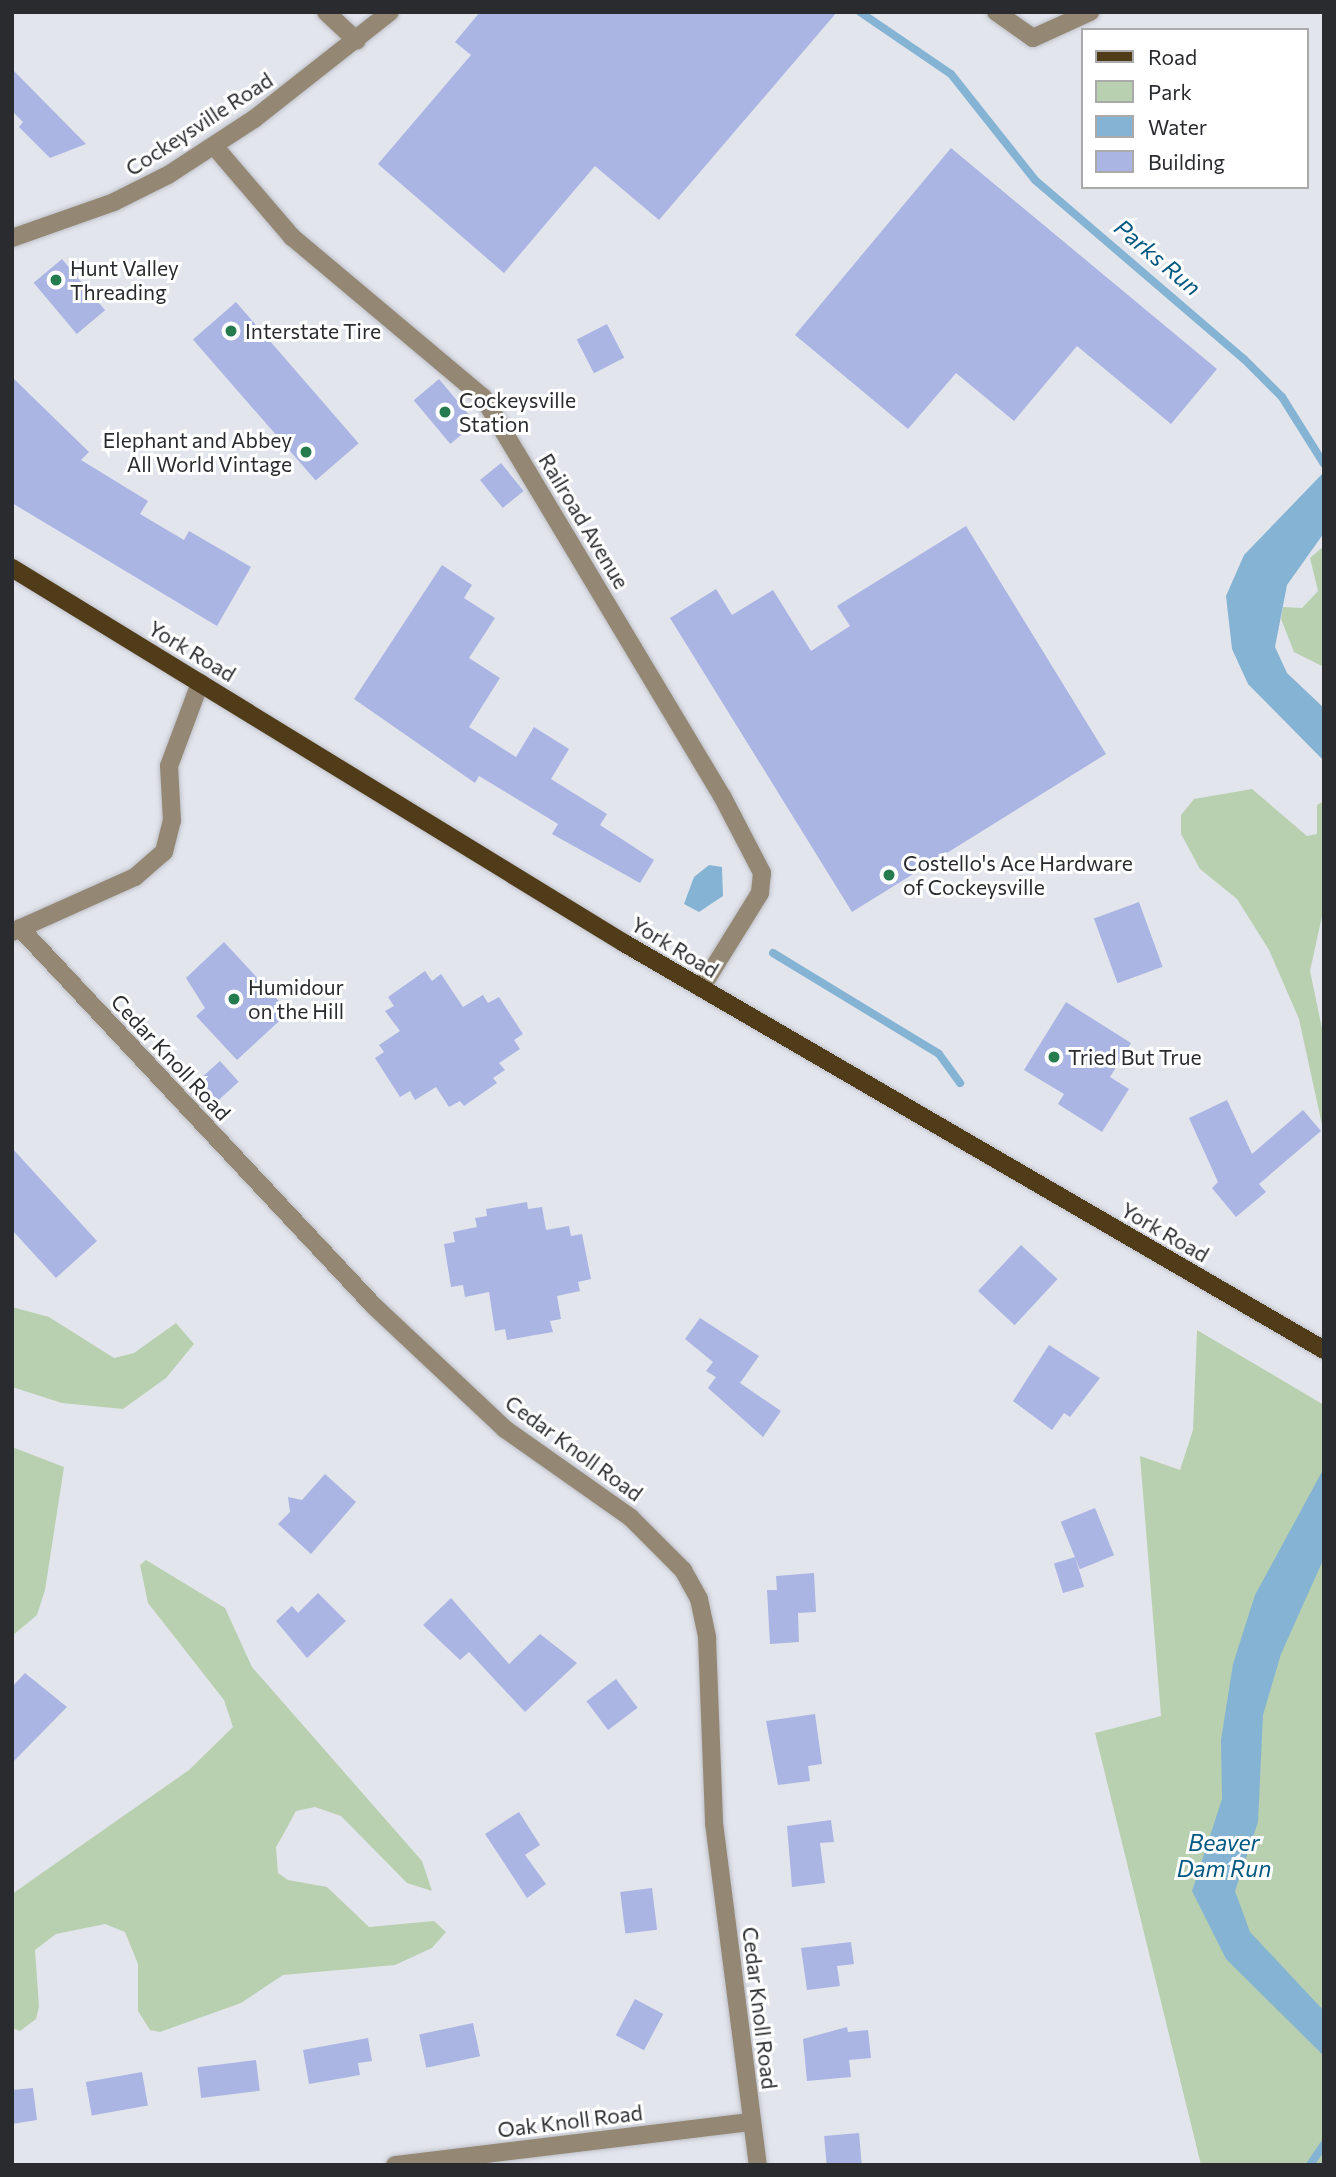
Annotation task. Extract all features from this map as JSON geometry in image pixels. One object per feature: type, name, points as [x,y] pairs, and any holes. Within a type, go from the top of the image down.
[{"type":"main road","name":"York Road","points":[[12,568],[701,988],[1324,1350]]},
{"type":"street","points":[[327,12],[357,41]]},
{"type":"street","name":"Cockeysville Road","points":[[12,237],[114,202],[214,146],[357,41],[390,12]]},
{"type":"street","points":[[996,12],[1033,38],[1090,12]]},
{"type":"street","name":"Railroad Avenue","points":[[214,146],[292,237],[483,397],[723,796],[762,873],[760,893],[701,988]]},
{"type":"street","points":[[16,930],[135,877],[164,852],[172,821],[169,766],[200,683]]},
{"type":"street","name":"Cedar Knoll Road","points":[[16,930],[374,1307],[505,1429],[631,1518],[683,1570],[699,1599],[707,1638],[714,1823],[758,2165]]},
{"type":"street","name":"Oak Knoll Road","points":[[395,2165],[751,2122]]},
{"type":"green space","points":[[1324,546],[1324,667],[1294,652],[1281,619],[1283,607],[1302,608],[1318,591],[1310,558]]},
{"type":"green space","points":[[1252,789],[1307,836],[1317,834],[1317,805],[1324,801],[1324,907],[1310,971],[1324,1038],[1324,1134],[1299,1019],[1269,950],[1237,899],[1200,869],[1181,834],[1181,815],[1194,799]]},
{"type":"green space","points":[[12,1307],[49,1317],[114,1358],[134,1353],[176,1323],[194,1344],[166,1378],[123,1409],[62,1403],[12,1387]]},
{"type":"green space","points":[[1197,1330],[1324,1405],[1324,2165],[1201,2165],[1095,1733],[1161,1716],[1140,1456],[1180,1470],[1193,1430]]},
{"type":"green space","points":[[12,1447],[64,1467],[45,1590],[37,1615],[12,1636]]},
{"type":"green space","points":[[146,1560],[225,1608],[252,1667],[422,1861],[432,1891],[407,1883],[341,1816],[315,1807],[296,1811],[276,1847],[278,1873],[288,1880],[327,1887],[369,1927],[434,1921],[446,1932],[432,1948],[395,1965],[283,1975],[241,2003],[160,2032],[150,2030],[138,2011],[138,1964],[125,1932],[105,1924],[56,1934],[35,1950],[39,2007],[36,2019],[20,2031],[12,2028],[12,1894],[189,1770],[233,1727],[224,1700],[148,1603],[140,1565]]},
{"type":"water","points":[[1324,472],[1324,533],[1287,585],[1275,647],[1287,673],[1324,708],[1324,761],[1248,684],[1232,649],[1226,596],[1244,555]]},
{"type":"water","points":[[709,865],[722,867],[723,896],[699,912],[684,904],[694,877]]},
{"type":"water","name":"Beaver Dam Run","points":[[1324,1468],[1324,1558],[1281,1654],[1263,1715],[1258,1822],[1235,1891],[1250,1932],[1324,2011],[1324,2056],[1226,1959],[1192,1891],[1222,1799],[1221,1740],[1233,1664],[1255,1595]]},
{"type":"building","points":[[480,12],[837,12],[659,220],[595,166],[504,273],[378,164],[471,55],[455,42]]},
{"type":"building","points":[[12,69],[86,144],[50,158],[19,127],[23,122],[12,111]]},
{"type":"building","points":[[951,148],[1217,369],[1171,424],[1077,346],[1014,421],[956,373],[908,429],[795,335]]},
{"type":"building","points":[[62,259],[105,310],[77,334],[34,283]]},
{"type":"building","points":[[236,302],[359,443],[316,481],[193,339]]},
{"type":"building","points":[[607,324],[624,358],[594,373],[577,339]]},
{"type":"building","points":[[12,377],[89,452],[81,460],[148,501],[140,514],[184,540],[189,531],[251,567],[217,626],[12,503]]},
{"type":"building","name":"Cockeysville Station","points":[[439,379],[476,423],[450,444],[414,400]]},
{"type":"building","points":[[501,463],[524,491],[503,508],[480,480]]},
{"type":"building","points":[[966,526],[1106,754],[852,912],[670,618],[716,589],[732,615],[773,590],[811,651],[850,626],[837,606]]},
{"type":"building","points":[[442,565],[472,585],[464,598],[495,618],[469,658],[500,678],[469,727],[516,757],[534,727],[569,749],[551,779],[607,814],[600,825],[654,860],[640,883],[552,834],[558,824],[479,776],[475,783],[354,699]]},
{"type":"building","points":[[1139,902],[1163,967],[1117,983],[1094,918]]},
{"type":"building","points":[[224,942],[289,1012],[237,1060],[196,1016],[205,1008],[186,978]]},
{"type":"building","points":[[425,971],[432,981],[441,974],[463,1007],[483,995],[488,1003],[499,997],[523,1034],[514,1040],[520,1049],[499,1063],[505,1070],[493,1078],[497,1083],[464,1106],[460,1101],[449,1107],[436,1087],[415,1100],[410,1091],[400,1097],[375,1058],[384,1052],[379,1045],[400,1031],[385,1011],[394,1006],[388,997]]},
{"type":"building","name":"Tried But True","points":[[1066,1002],[1131,1043],[1110,1077],[1129,1089],[1102,1132],[1058,1104],[1064,1094],[1024,1070]]},
{"type":"building","points":[[220,1061],[239,1082],[216,1102],[198,1081]]},
{"type":"building","points":[[1227,1100],[1252,1154],[1303,1110],[1321,1131],[1259,1184],[1266,1192],[1236,1217],[1212,1188],[1218,1182],[1189,1118]]},
{"type":"building","points":[[12,1148],[97,1241],[56,1278],[12,1230]]},
{"type":"building","points":[[527,1202],[528,1209],[542,1207],[546,1230],[569,1226],[571,1236],[582,1234],[591,1279],[578,1282],[580,1291],[557,1296],[561,1319],[550,1321],[553,1332],[507,1340],[505,1329],[495,1331],[489,1292],[465,1297],[463,1285],[451,1287],[444,1244],[455,1242],[453,1232],[477,1227],[475,1218],[487,1216],[486,1209]]},
{"type":"building","points":[[1021,1245],[1058,1279],[1015,1325],[978,1291]]},
{"type":"building","points":[[700,1318],[759,1356],[740,1383],[781,1411],[763,1437],[708,1388],[716,1377],[706,1371],[713,1362],[685,1339]]},
{"type":"building","points":[[1049,1345],[1100,1378],[1070,1417],[1064,1413],[1052,1430],[1013,1401]]},
{"type":"building","points":[[325,1474],[356,1502],[311,1554],[278,1524],[290,1512],[288,1497],[302,1500]]},
{"type":"building","points":[[1095,1508],[1114,1555],[1080,1569],[1061,1522]]},
{"type":"building","points":[[1075,1557],[1084,1587],[1063,1593],[1054,1563]]},
{"type":"building","points":[[814,1573],[816,1612],[798,1613],[799,1642],[770,1644],[767,1590],[777,1590],[776,1576]]},
{"type":"building","points":[[318,1593],[346,1621],[307,1658],[276,1621],[292,1606],[298,1613]]},
{"type":"building","points":[[451,1598],[509,1664],[540,1634],[577,1663],[525,1712],[469,1652],[460,1660],[423,1625]]},
{"type":"building","points":[[25,1673],[67,1707],[12,1763],[12,1687]]},
{"type":"building","points":[[616,1679],[638,1708],[608,1730],[586,1701]]},
{"type":"building","points":[[815,1714],[822,1764],[808,1766],[810,1781],[778,1785],[766,1721]]},
{"type":"building","points":[[519,1812],[540,1845],[525,1855],[546,1884],[527,1898],[485,1834]]},
{"type":"building","points":[[831,1820],[834,1842],[820,1843],[825,1883],[792,1887],[787,1826]]},
{"type":"building","points":[[652,1888],[657,1930],[625,1934],[620,1892]]},
{"type":"building","points":[[851,1942],[854,1964],[837,1966],[840,1986],[807,1990],[801,1948]]},
{"type":"building","points":[[635,1999],[663,2014],[644,2050],[616,2035]]},
{"type":"building","points":[[473,2023],[480,2056],[426,2068],[419,2034]]},
{"type":"building","points":[[847,2027],[848,2032],[868,2030],[871,2058],[849,2060],[851,2077],[807,2081],[803,2039]]},
{"type":"building","points":[[368,2038],[372,2061],[358,2063],[360,2075],[309,2084],[303,2050]]},
{"type":"building","points":[[256,2060],[260,2091],[201,2098],[197,2067]]},
{"type":"building","points":[[142,2072],[148,2105],[92,2115],[86,2082]]},
{"type":"building","points":[[33,2088],[37,2120],[12,2124],[12,2090]]},
{"type":"building","points":[[859,2133],[862,2165],[827,2165],[824,2136]]},
{"type":"waterway","name":"Parks Run","points":[[860,12],[951,74],[1035,180],[1244,359],[1282,397],[1324,464]]},
{"type":"waterway","points":[[773,953],[939,1054],[960,1083]]},
{"type":"waterway","points":[[1310,2165],[1324,2144]]},
{"type":"place","name":"Hunt Valley Threading","points":[[56,280]]},
{"type":"place","name":"Interstate Tire","points":[[231,331]]},
{"type":"place","name":"Cockeysville Station","points":[[445,412]]},
{"type":"place","name":"Elephant and Abbey All World Vintage","points":[[306,452]]},
{"type":"place","name":"Costello's Ace Hardware of Cockeysville","points":[[889,875]]},
{"type":"place","name":"Humidour on the Hill","points":[[234,999]]},
{"type":"place","name":"Tried But True","points":[[1054,1057]]}]
